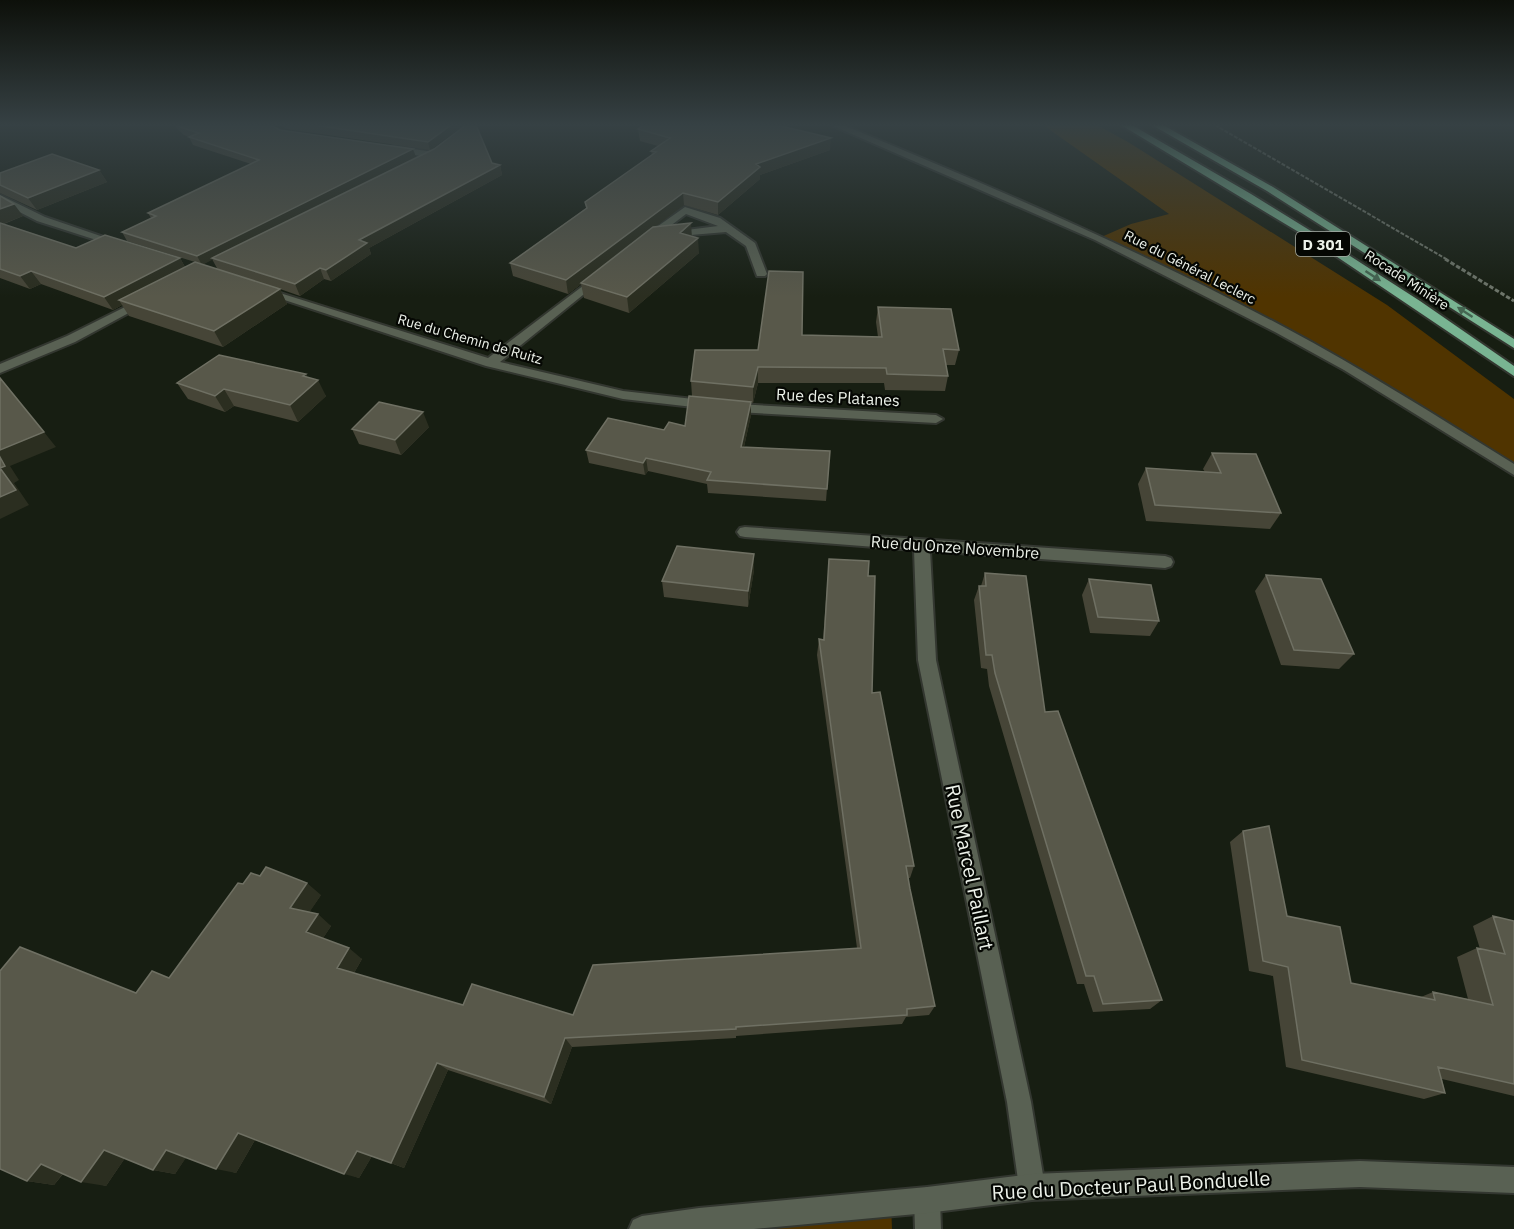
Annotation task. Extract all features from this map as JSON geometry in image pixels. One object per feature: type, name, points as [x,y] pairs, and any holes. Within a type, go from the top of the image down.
[{"type":"highway","name":"Rocade Minière","points":[[1224,182],[1355,264],[1514,372]]},
{"type":"highway","name":"Rocade Minière","points":[[1258,182],[1514,344]]},
{"type":"street","name":"Rue du Général Leclerc","points":[[973,182],[1099,238],[1280,329],[1348,367],[1514,470]]},
{"type":"street","points":[[0,198],[41,219],[132,248]]},
{"type":"street","points":[[730,228],[644,241],[685,210],[716,220],[730,228],[751,245],[760,274]]},
{"type":"street","points":[[490,363],[611,267]]},
{"type":"street","name":"Rue du Chemin de Ruitz","points":[[246,285],[490,363],[623,395],[737,408]]},
{"type":"street","points":[[0,369],[71,339],[161,292]]},
{"type":"street","name":"Rue des Platanes","points":[[737,408],[936,419]]},
{"type":"street","name":"Rue du Onze Novembre","points":[[745,532],[1165,562]]},
{"type":"street","name":"Rue Marcel Paillart","points":[[922,545],[927,660],[1019,1101],[1032,1187]]},
{"type":"street","name":"Rue du Docteur Paul Bonduelle","points":[[642,1229],[699,1221],[927,1200],[1032,1187],[1360,1174],[1514,1180]]},
{"type":"street","points":[[927,1200],[928,1229]]},
{"type":"path","points":[[1315,182],[1514,301]]},
{"type":"shaded area","points":[[1124,182],[1192,182],[1387,305],[1514,399],[1514,470],[1348,367],[1099,238],[1131,224],[1169,214]]},
{"type":"shaded area","points":[[891,1203],[892,1229],[699,1229]]},
{"type":"building","points":[[0,182],[68,182],[28,198],[0,185]]},
{"type":"building","points":[[212,182],[346,182],[197,256],[122,232],[156,216],[148,213]]},
{"type":"building","points":[[366,182],[467,182],[359,240],[367,243],[326,270],[320,268],[295,284],[212,258]]},
{"type":"building","points":[[613,182],[742,182],[718,202],[683,193],[566,280],[510,263],[587,208],[585,202]]},
{"type":"building","points":[[0,196],[14,204],[0,209]]},
{"type":"building","points":[[0,223],[76,248],[105,235],[180,258],[104,297],[31,271],[20,276],[0,269]]},
{"type":"building","points":[[691,223],[680,233],[698,238],[627,297],[581,283],[653,227]]},
{"type":"building","points":[[195,262],[280,289],[214,331],[119,300]]},
{"type":"building","points":[[769,271],[803,272],[802,335],[882,337],[878,307],[951,309],[959,350],[943,349],[948,376],[887,374],[886,368],[758,367],[753,387],[691,381],[695,350],[758,350]]},
{"type":"building","points":[[219,355],[306,374],[303,376],[318,380],[290,405],[224,389],[215,396],[177,383]]},
{"type":"building","points":[[0,378],[44,432],[0,450]]},
{"type":"building","points":[[689,396],[751,402],[741,447],[830,451],[827,489],[707,480],[711,472],[646,458],[643,463],[586,450],[608,418],[664,430],[669,422],[685,426]]},
{"type":"building","points":[[379,402],[423,412],[395,440],[352,429]]},
{"type":"building","points":[[1212,453],[1256,454],[1281,513],[1155,505],[1146,468],[1221,473]]},
{"type":"building","points":[[0,457],[5,466],[0,468]]},
{"type":"building","points":[[0,468],[16,490],[0,497]]},
{"type":"building","points":[[677,546],[754,554],[748,591],[662,581]]},
{"type":"building","points":[[829,559],[869,561],[868,576],[875,576],[872,693],[880,692],[914,866],[906,866],[910,889],[935,1006],[907,1009],[907,1015],[736,1027],[736,1029],[565,1038],[544,1097],[437,1063],[391,1163],[357,1151],[344,1174],[238,1133],[216,1169],[166,1150],[153,1170],[104,1150],[81,1182],[41,1164],[27,1181],[0,1169],[0,971],[20,947],[136,993],[152,971],[169,978],[238,883],[243,884],[251,873],[260,876],[266,867],[307,883],[290,908],[318,914],[306,932],[349,948],[337,968],[463,1005],[472,984],[573,1015],[593,965],[861,948],[819,639],[824,640]]},
{"type":"building","points":[[985,573],[1026,576],[1045,712],[1058,711],[1162,1000],[1103,1004],[1094,976],[1086,976],[995,673],[992,655],[986,655],[979,586],[986,586]]},
{"type":"building","points":[[1266,575],[1321,579],[1354,654],[1294,650]]},
{"type":"building","points":[[1089,579],[1151,585],[1159,621],[1098,617]]},
{"type":"building","points":[[1269,826],[1287,916],[1340,927],[1351,983],[1435,1000],[1433,992],[1493,1005],[1477,948],[1505,954],[1493,916],[1514,921],[1514,1084],[1438,1067],[1445,1093],[1302,1060],[1288,967],[1263,961],[1243,831]]}]
